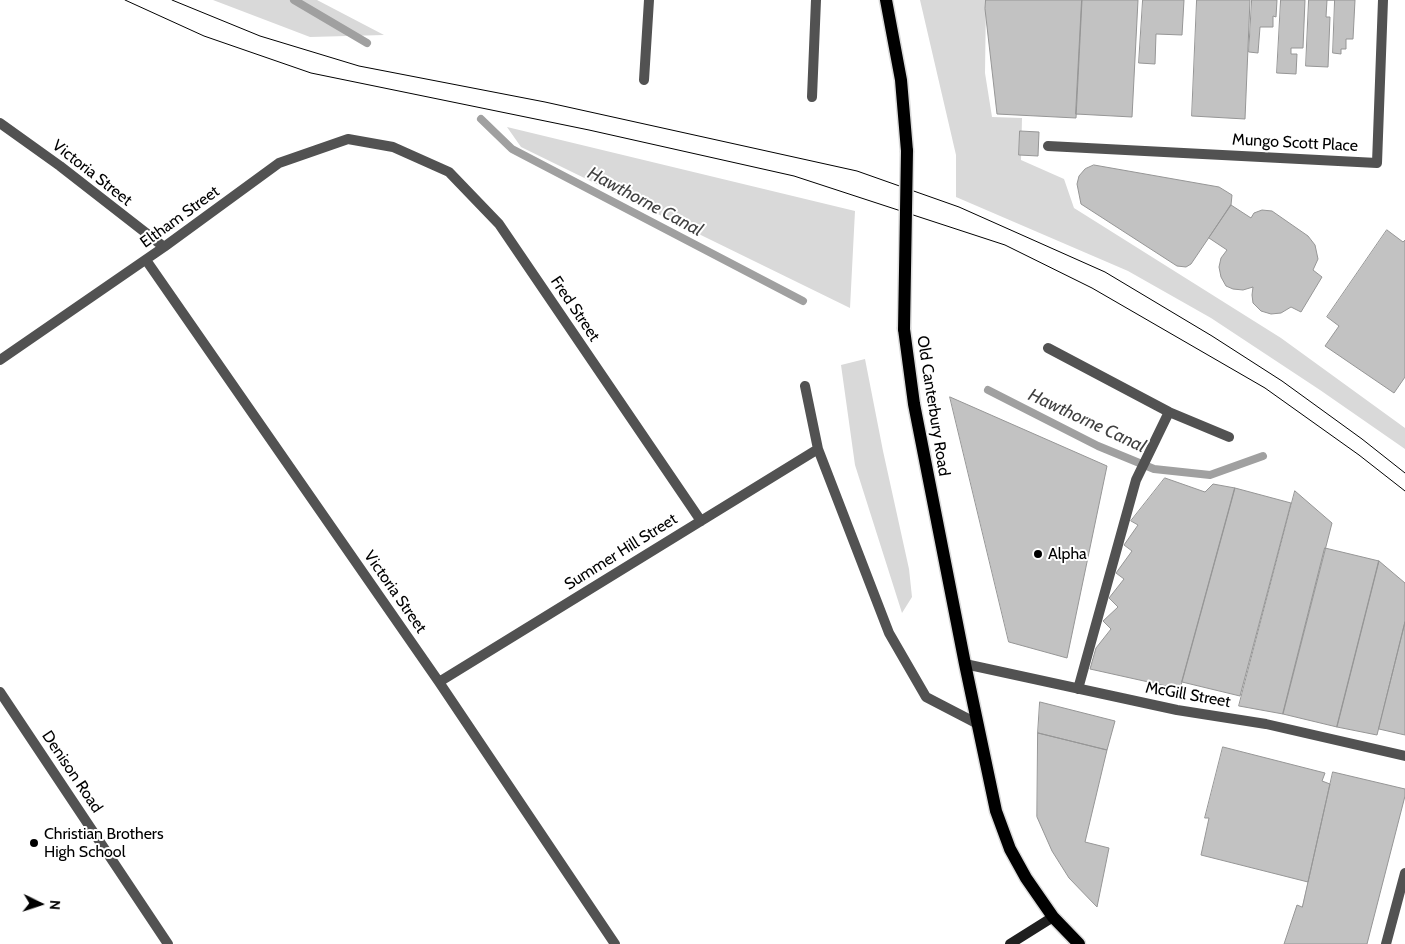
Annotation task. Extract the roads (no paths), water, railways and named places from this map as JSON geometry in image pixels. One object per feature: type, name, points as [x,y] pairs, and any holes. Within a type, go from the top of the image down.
[{"type":"main road","name":"Old Canterbury Road","points":[[886,0],[901,80],[907,150],[904,329],[914,404],[964,664],[996,811],[1010,849],[1026,878],[1053,917],[1079,944]]},
{"type":"main road","points":[[1010,944],[1053,917]]},
{"type":"street","points":[[644,80],[649,0]]},
{"type":"street","points":[[812,97],[816,0]]},
{"type":"street","name":"Mungo Scott Place","points":[[1048,146],[1377,163],[1383,0]]},
{"type":"street","name":"Victoria Street","points":[[0,123],[60,166],[164,247]]},
{"type":"street","name":"Eltham Street","points":[[0,360],[146,260],[279,163],[348,139],[393,148]]},
{"type":"street","name":"Fred Street","points":[[393,148],[448,172],[499,224],[701,521]]},
{"type":"street","name":"Victoria Street","points":[[146,260],[439,682],[616,944]]},
{"type":"street","points":[[1048,348],[1169,412],[1230,436]]},
{"type":"street","points":[[805,386],[818,448],[889,633],[926,697],[978,724]]},
{"type":"street","points":[[1078,689],[1136,480],[1169,412]]},
{"type":"street","name":"Summer Hill Street","points":[[439,682],[818,448]]},
{"type":"street","name":"McGill Street","points":[[964,664],[1177,710],[1266,724],[1405,756]]},
{"type":"street","name":"Denison Road","points":[[0,692],[168,944]]},
{"type":"street","points":[[1386,944],[1405,872]]},
{"type":"waterway","name":"Hawthorne Canal","points":[[294,0],[367,43]]},
{"type":"waterway","name":"Hawthorne Canal","points":[[481,119],[512,149],[803,301]]},
{"type":"waterway","name":"Hawthorne Canal","points":[[988,390],[1098,446],[1154,469],[1210,475],[1263,456]]},
{"type":"tram line","points":[[125,0],[204,36],[311,73],[589,130],[794,176],[1005,245],[1092,288],[1265,388],[1359,455],[1405,491]]},
{"type":"tram line","points":[[172,0],[260,36],[359,66],[545,102],[857,171],[959,207],[1105,272],[1212,336],[1282,381],[1405,473]]},
{"type":"place","name":"Alpha","points":[[1038,554]]},
{"type":"place","name":"Christian Brothers High School","points":[[34,843]]}]
